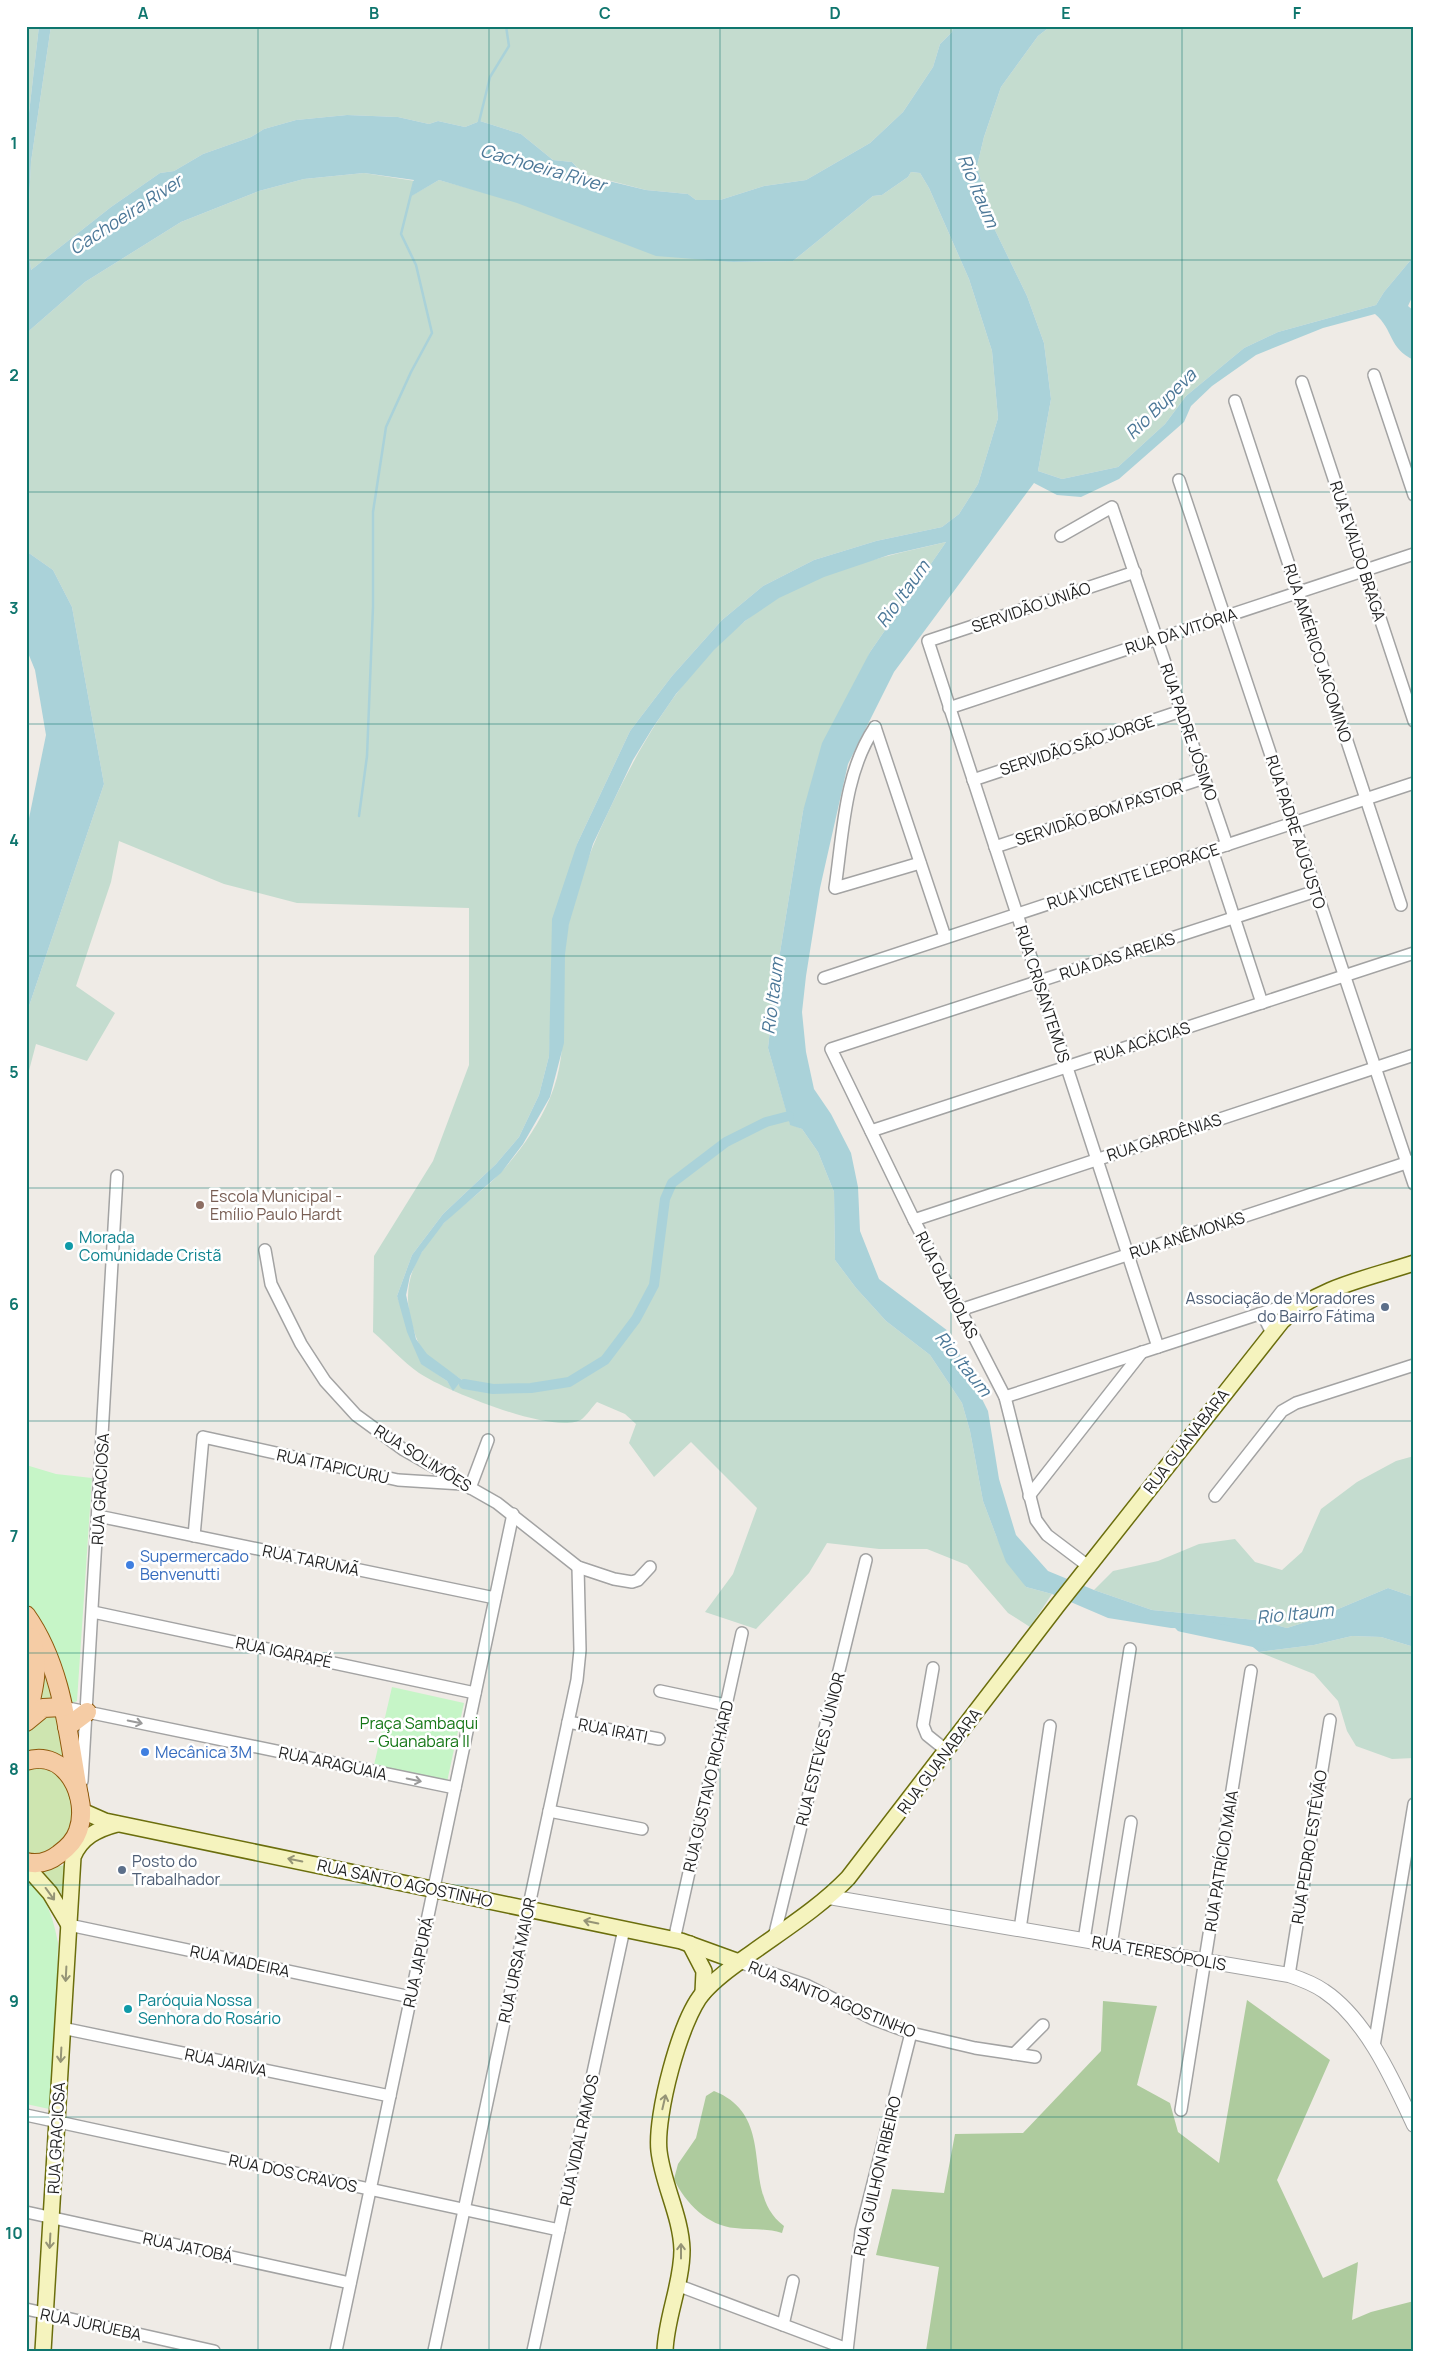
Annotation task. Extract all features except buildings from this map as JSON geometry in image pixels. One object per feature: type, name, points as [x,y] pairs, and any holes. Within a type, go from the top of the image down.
[{"type":"main road","name":"RUA GUANABARA","points":[[665,2351],[667,2325],[681,2261],[681,2242],[678,2220],[661,2161],[660,2128],[681,2035],[691,2011],[703,1993],[739,1962],[829,1897],[860,1864],[1056,1606],[1272,1333],[1296,1308],[1316,1295],[1414,1263]]},
{"type":"main road","points":[[26,1615],[50,1661],[63,1707],[80,1803],[81,1820],[77,1834],[55,1858]]},
{"type":"main road","points":[[26,1625],[36,1657],[36,1674],[26,1722]]},
{"type":"main road","points":[[26,1722],[43,1708],[63,1707]]},
{"type":"main road","points":[[67,1727],[87,1712]]},
{"type":"main road","points":[[26,1761],[40,1758],[60,1764],[67,1771],[80,1803]]},
{"type":"main road","name":"RUA SANTO AGOSTINHO","points":[[80,1803],[97,1818],[674,1940],[739,1962]]},
{"type":"main road","points":[[26,1862],[38,1863],[76,1851],[92,1833],[119,1823]]},
{"type":"main road","name":"RUA GRACIOSA","points":[[43,2351],[62,2028],[76,1851]]},
{"type":"main road","points":[[26,1866],[50,1893],[69,1925]]},
{"type":"main road","points":[[690,1944],[704,1971],[703,1993]]},
{"type":"street","points":[[1374,375],[1414,495]]},
{"type":"street","name":"RUA EVALDO BRAGA","points":[[1302,382],[1414,720]]},
{"type":"street","name":"RUA AMÉRICO JACOMINO","points":[[1235,401],[1401,905]]},
{"type":"street","name":"RUA PADRE AUGUSTO","points":[[1179,480],[1375,1068],[1410,1161],[1414,1184]]},
{"type":"street","name":"RUA PADRE JÓSIMO","points":[[1061,536],[1112,506],[1226,845]]},
{"type":"street","name":"RUA DA VITÓRIA","points":[[949,708],[1414,554]]},
{"type":"street","name":"SERVIDÃO UNIÃO","points":[[928,642],[1135,572]]},
{"type":"street","name":"RUA CRISANTEMUS","points":[[928,642],[1158,1347]]},
{"type":"street","name":"SERVIDÃO SÃO JORGE","points":[[973,780],[1181,710]]},
{"type":"street","points":[[920,863],[836,888],[850,785],[859,755],[875,726],[945,938]]},
{"type":"street","name":"SERVIDÃO BOM PASTOR","points":[[995,847],[1204,778]]},
{"type":"street","name":"RUA VICENTE LEPORACE","points":[[824,978],[1414,783]]},
{"type":"street","points":[[1212,850],[1262,1002]]},
{"type":"street","name":"RUA DAS AREIAS","points":[[831,1049],[1316,891]]},
{"type":"street","name":"RUA ACÁCIAS","points":[[871,1131],[1414,953]]},
{"type":"street","name":"RUA GLADIOLAS","points":[[831,1049],[914,1220],[1005,1397],[1029,1496],[1041,1529],[1085,1570]]},
{"type":"street","name":"RUA GARDÊNIAS","points":[[914,1220],[1414,1055]]},
{"type":"street","name":"RUA ANÊMONAS","points":[[960,1310],[1410,1161]]},
{"type":"street","name":"RUA GRACIOSA","points":[[80,1803],[93,1612],[117,1176]]},
{"type":"street","name":"RUA SOLIMÕES","points":[[265,1250],[271,1284],[312,1363],[338,1397],[380,1434],[513,1514],[578,1567],[614,1579],[632,1582],[638,1580],[650,1567]]},
{"type":"street","points":[[1005,1397],[1316,1295]]},
{"type":"street","points":[[1259,1314],[1265,1319],[1272,1333]]},
{"type":"street","points":[[1029,1496],[1142,1352]]},
{"type":"street","points":[[1215,1496],[1282,1410],[1296,1403],[1414,1365]]},
{"type":"street","name":"RUA ITAPICURU","points":[[194,1536],[203,1437],[398,1480],[467,1486]]},
{"type":"street","points":[[467,1486],[488,1440]]},
{"type":"street","name":"RUA JAPURÁ","points":[[336,2351],[513,1514]]},
{"type":"street","name":"RUA TARUMÃ","points":[[98,1516],[495,1598]]},
{"type":"street","name":"RUA ESTEVES JÚNIOR","points":[[774,1937],[866,1560]]},
{"type":"street","name":"RUA URSA MAIOR","points":[[434,2351],[579,1666],[578,1567]]},
{"type":"street","name":"RUA IGARAPÉ","points":[[93,1612],[475,1693]]},
{"type":"street","name":"RUA GUSTAVO RICHARD","points":[[674,1940],[742,1633]]},
{"type":"street","points":[[1084,1940],[1130,1648]]},
{"type":"street","points":[[933,1668],[923,1724],[927,1734],[947,1751]]},
{"type":"street","name":"RUA PATRÍCIO MAIA","points":[[1181,2110],[1251,1671]]},
{"type":"street","points":[[660,1691],[726,1705]]},
{"type":"street","name":"RUA ARAGUAIA","points":[[63,1707],[455,1788]]},
{"type":"street","name":"RUA PEDRO ESTÊVÃO","points":[[1289,1975],[1330,1720]]},
{"type":"street","name":"RUA IRATI","points":[[568,1722],[658,1739]]},
{"type":"street","points":[[1020,1930],[1050,1726]]},
{"type":"street","points":[[1374,2046],[1414,1804]]},
{"type":"street","points":[[549,1811],[642,1829]]},
{"type":"street","points":[[1111,1945],[1132,1822]]},
{"type":"street","name":"RUA TERESÓPOLIS","points":[[829,1897],[1289,1975],[1315,1986],[1330,1996],[1346,2011],[1374,2046],[1414,2125]]},
{"type":"street","name":"RUA MADEIRA","points":[[69,1925],[411,1997]]},
{"type":"street","name":"RUA VIDAL RAMOS","points":[[533,2351],[624,1929]]},
{"type":"street","name":"RUA SANTO AGOSTINHO","points":[[739,1962],[806,1985],[873,2019],[911,2033],[967,2046],[1035,2057]]},
{"type":"street","points":[[1014,2054],[1043,2025]]},
{"type":"street","name":"RUA JARIVA","points":[[62,2028],[390,2096]]},
{"type":"street","name":"RUA GUILHON RIBEIRO","points":[[847,2350],[861,2232],[911,2033]]},
{"type":"street","name":"RUA DOS CRAVOS","points":[[26,2116],[559,2230]]},
{"type":"street","name":"RUA JATOBÁ","points":[[26,2212],[350,2283]]},
{"type":"street","points":[[782,2325],[793,2282]]},
{"type":"street","points":[[677,2285],[847,2350]]},
{"type":"street","name":"RUA JURUEBA","points":[[26,2310],[214,2351]]},
{"type":"green space","points":[[26,26],[39,26],[26,139]]},
{"type":"green space","points":[[51,26],[953,26],[952,32],[940,44],[933,67],[903,112],[870,143],[806,180],[764,186],[720,200],[696,200],[688,194],[646,190],[584,174],[572,162],[553,160],[521,134],[480,121],[465,127],[438,121],[429,124],[398,117],[347,115],[296,120],[264,129],[251,137],[203,154],[174,171],[160,173],[111,207],[31,270],[27,242],[31,162]]},
{"type":"green space","points":[[1051,26],[1414,26],[1414,256],[1384,292],[1376,305],[1278,332],[1244,348],[1186,396],[1165,424],[1118,467],[1062,479],[1038,471],[1051,399],[1044,343],[1027,296],[994,228],[977,166],[984,137],[1001,87],[1038,36]]},
{"type":"green space","points":[[911,172],[920,173],[929,188],[969,279],[992,351],[998,418],[978,484],[959,514],[942,527],[876,541],[814,560],[763,586],[722,620],[672,676],[630,731],[577,844],[552,999],[549,1056],[539,1095],[519,1137],[496,1164],[443,1214],[412,1255],[397,1296],[421,1363],[447,1381],[453,1390],[462,1380],[439,1365],[423,1351],[414,1332],[408,1295],[413,1270],[425,1247],[443,1224],[494,1179],[515,1156],[535,1128],[546,1108],[557,1077],[561,1055],[565,944],[582,876],[599,831],[628,772],[644,743],[681,688],[702,662],[725,639],[750,617],[778,598],[818,578],[860,564],[946,542],[870,652],[803,811],[776,977],[768,1048],[790,1124],[802,1129],[818,1152],[834,1192],[835,1260],[856,1288],[886,1321],[930,1355],[962,1403],[970,1431],[983,1501],[997,1538],[1026,1587],[1052,1594],[1030,1627],[1008,1613],[967,1565],[927,1549],[879,1549],[827,1543],[809,1573],[756,1629],[705,1612],[733,1574],[757,1508],[691,1442],[654,1477],[629,1443],[636,1424],[625,1414],[597,1402],[582,1419],[569,1423],[550,1422],[500,1409],[475,1400],[432,1381],[401,1359],[373,1332],[374,1256],[433,1161],[469,1065],[469,908],[297,903],[224,884],[119,841],[111,882],[76,986],[115,1013],[87,1061],[36,1044],[26,1082],[26,1015],[104,784],[72,607],[53,570],[26,551],[26,337],[30,330],[85,282],[181,222],[259,191],[304,179],[364,173],[415,181],[411,196],[439,180],[733,262],[793,261],[873,196],[882,195],[908,177]]},
{"type":"green space","points":[[1414,1456],[1414,1597],[1388,1588],[1312,1620],[1287,1628],[1256,1620],[1152,1610],[1094,1590],[1113,1571],[1158,1561],[1199,1544],[1235,1539],[1255,1562],[1282,1570],[1302,1552],[1321,1509],[1357,1482],[1396,1461]]},
{"type":"green space","points":[[26,1465],[56,1474],[92,1478],[77,1701],[73,1703],[67,1700],[36,1620],[26,1603]]},
{"type":"green space","points":[[1352,1636],[1381,1637],[1414,1647],[1414,1758],[1392,1759],[1356,1746],[1347,1731],[1338,1701],[1314,1674],[1259,1652],[1314,1645]]},
{"type":"green space","points":[[41,1659],[58,1703],[37,1708]]},
{"type":"green space","name":"Praça Sambaqui - Guanabara II","points":[[392,1687],[464,1703],[447,1782],[374,1765]]},
{"type":"green space","points":[[59,1714],[68,1761],[60,1756],[26,1753],[26,1744],[33,1726],[43,1719]]},
{"type":"green space","points":[[26,1767],[60,1770],[76,1794],[73,1834],[47,1854],[34,1855],[26,1853]]},
{"type":"green space","points":[[65,1865],[65,1898],[41,1869]]},
{"type":"green space","points":[[26,1877],[39,1891],[48,1907],[58,1943],[54,2110],[26,2104]]},
{"type":"green space","points":[[1247,2000],[1330,2060],[1277,2180],[1323,2278],[1358,2262],[1352,2320],[1371,2312],[1414,2301],[1414,2351],[926,2351],[939,2267],[876,2255],[892,2189],[944,2193],[955,2134],[1023,2133],[1101,2051],[1103,2001],[1157,2006],[1137,2085],[1170,2103],[1178,2132],[1219,2163]]},
{"type":"green space","points":[[714,2091],[734,2103],[746,2118],[753,2136],[763,2194],[770,2212],[784,2226],[782,2233],[735,2228],[716,2223],[698,2212],[691,2205],[674,2179],[678,2164],[696,2138],[706,2096]]},
{"type":"water","name":"Cachoeira River","points":[[39,26],[51,26],[31,162],[27,242],[31,270],[111,207],[160,173],[174,171],[203,154],[251,137],[264,129],[296,120],[347,115],[398,117],[429,124],[438,121],[465,127],[480,121],[521,134],[553,160],[572,162],[584,175],[646,190],[688,194],[696,200],[720,200],[764,186],[806,180],[870,143],[903,112],[933,67],[940,44],[952,32],[953,26],[1051,26],[1038,36],[1001,87],[984,137],[977,166],[994,228],[1027,296],[1044,343],[1051,399],[1038,471],[1062,479],[1118,467],[1165,424],[1186,396],[1244,348],[1278,332],[1376,305],[1384,292],[1414,256],[1414,293],[1408,306],[1414,311],[1414,360],[1400,350],[1381,320],[1375,314],[1323,328],[1256,355],[1212,386],[1191,406],[1184,422],[1119,479],[1081,497],[1057,495],[1034,483],[894,672],[848,764],[820,888],[802,1012],[806,1052],[814,1089],[831,1114],[851,1153],[858,1187],[860,1231],[879,1279],[948,1331],[988,1411],[999,1479],[1016,1535],[1048,1571],[1094,1590],[1152,1610],[1256,1620],[1287,1628],[1312,1620],[1388,1588],[1414,1597],[1414,1647],[1381,1637],[1352,1636],[1314,1645],[1259,1652],[1231,1629],[1171,1628],[1108,1618],[1052,1594],[1026,1587],[1006,1562],[983,1501],[970,1431],[962,1403],[930,1355],[886,1321],[856,1288],[835,1260],[834,1192],[818,1152],[802,1129],[790,1125],[768,1048],[776,977],[803,811],[822,743],[870,652],[946,542],[889,555],[824,577],[779,598],[745,621],[714,650],[676,694],[652,729],[633,760],[593,844],[569,924],[565,954],[564,1043],[550,1097],[523,1144],[501,1173],[444,1223],[422,1252],[410,1276],[406,1295],[416,1339],[427,1354],[462,1380],[453,1391],[447,1381],[421,1364],[407,1332],[397,1296],[412,1255],[443,1214],[496,1164],[519,1137],[539,1095],[549,1056],[552,919],[577,844],[630,731],[672,676],[722,620],[763,586],[814,560],[876,541],[942,527],[959,514],[978,484],[998,418],[992,351],[969,279],[929,188],[920,173],[911,172],[908,177],[882,195],[873,196],[793,261],[733,262],[656,256],[517,203],[439,180],[410,197],[414,180],[364,173],[304,179],[259,191],[181,222],[85,282],[30,330],[26,337],[26,139]]},
{"type":"water","points":[[26,551],[53,570],[72,607],[104,784],[26,1015],[26,833],[46,735],[35,670],[26,648]]},
{"type":"waterway","points":[[479,122],[490,77],[509,46],[506,26]]},
{"type":"waterway","points":[[359,816],[367,756],[373,607],[373,512],[386,427],[411,372],[432,333],[416,265],[401,234],[414,182]]},
{"type":"waterway","points":[[464,1384],[493,1389],[531,1388],[569,1382],[605,1360],[636,1319],[654,1285],[665,1199],[672,1183],[726,1142],[766,1122],[789,1116]]},
{"type":"waterway","name":"Rio Itaum","points":[[1182,1624],[1263,1641]]},
{"type":"place","name":"Escola Municipal - Emílio Paulo Hardt","points":[[200,1205]]},
{"type":"place","name":"Morada Comunidade Cristã","points":[[69,1246]]},
{"type":"place","name":"Associação de Moradores do Bairro Fátima","points":[[1385,1307]]},
{"type":"place","name":"Supermercado Benvenutti","points":[[130,1565]]},
{"type":"place","name":"Mecânica 3M","points":[[145,1752]]},
{"type":"place","name":"Posto do Trabalhador","points":[[122,1870]]},
{"type":"place","name":"Paróquia Nossa Senhora do Rosário","points":[[128,2009]]},
{"type":"water label","name":"Rio Bupeva","points":[[1161,404]]}]
